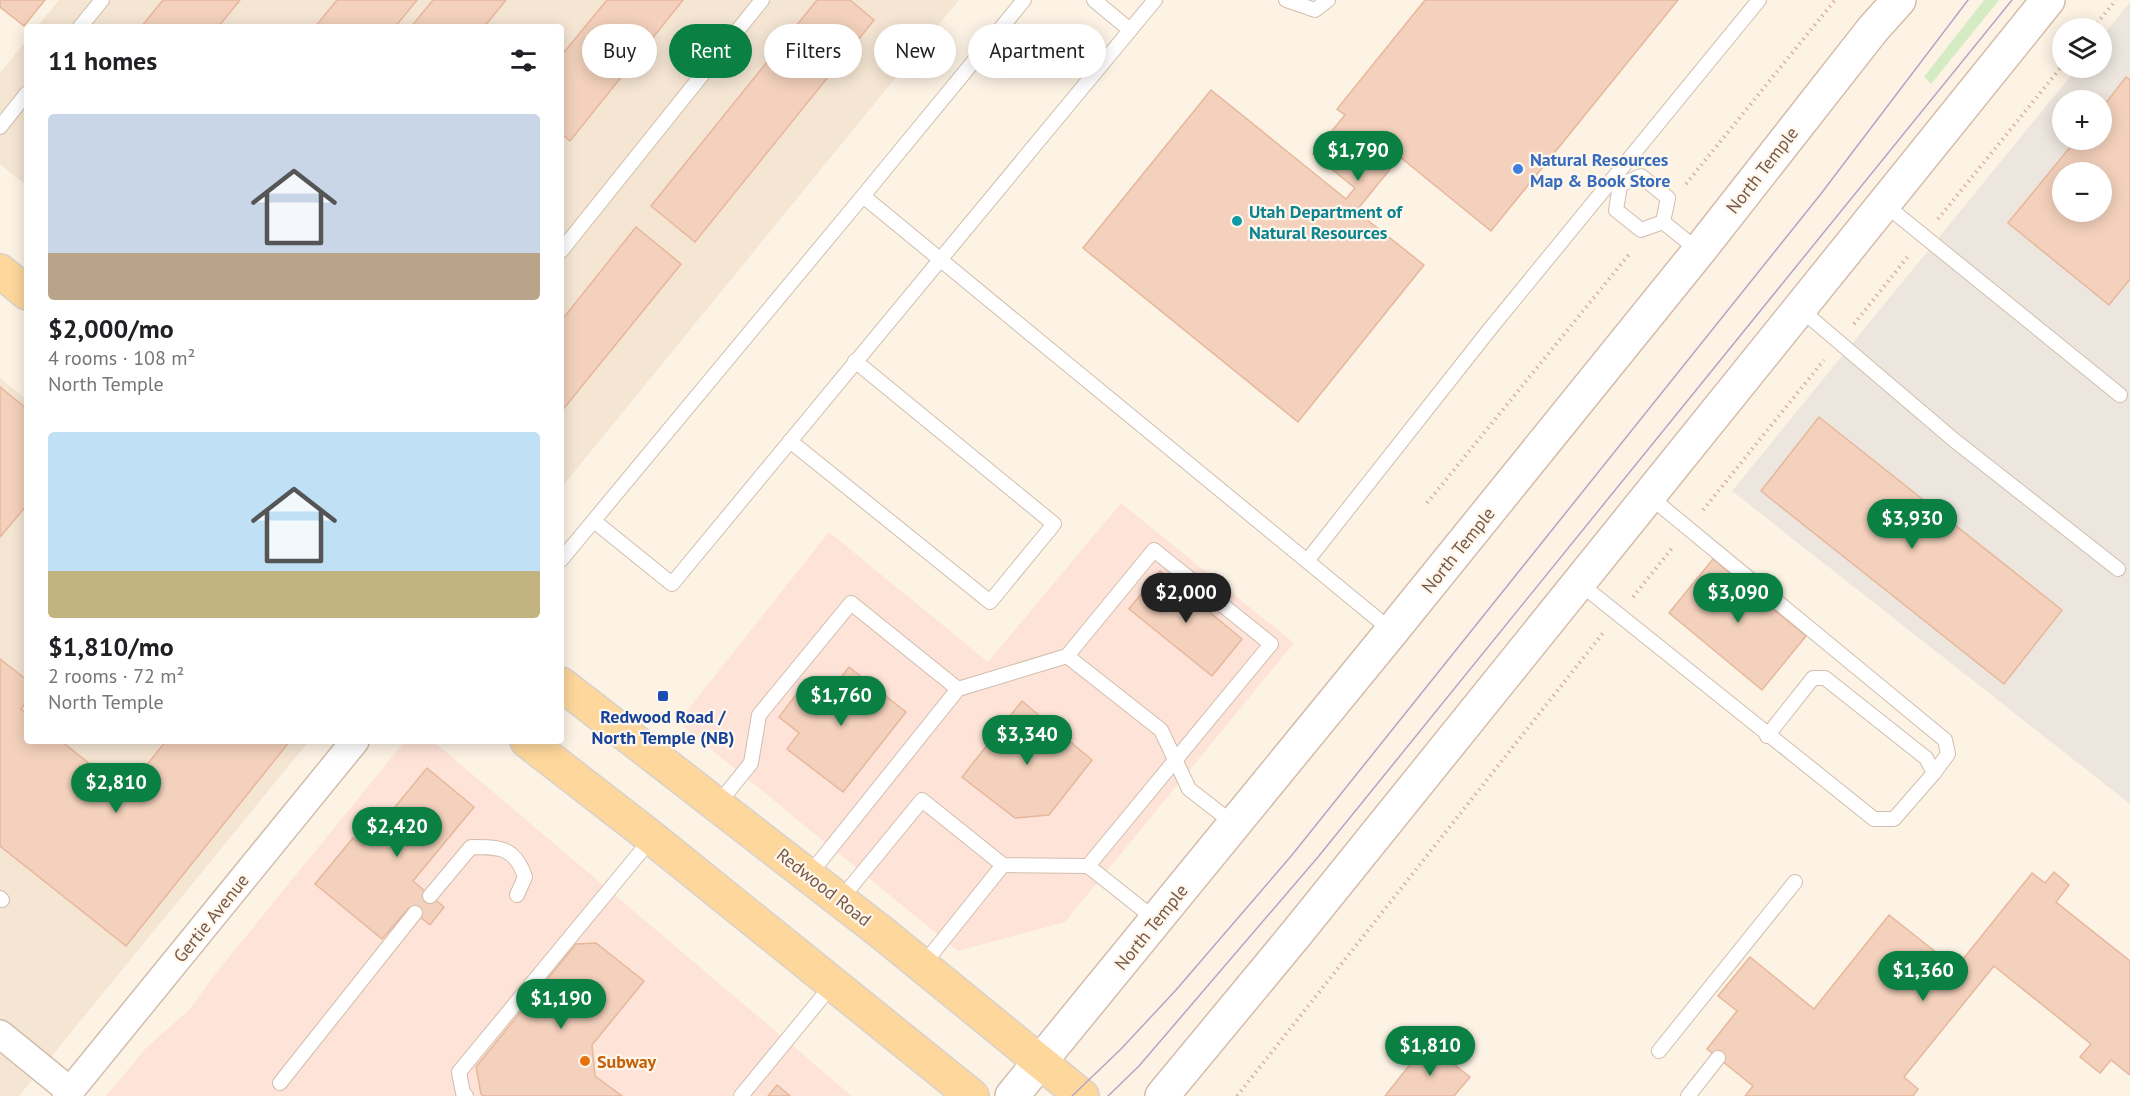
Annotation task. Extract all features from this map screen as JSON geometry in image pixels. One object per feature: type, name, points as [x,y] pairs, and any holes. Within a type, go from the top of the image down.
[{"type":"main road","name":"North Temple","points":[[1012,1096],[1235,825],[1699,251],[1873,29],[1899,0]]},
{"type":"main road","points":[[1162,1096],[1296,934],[1647,495],[2048,0]]},
{"type":"main road","points":[[0,271],[24,291]]},
{"type":"main road","name":"Redwood Road","points":[[564,686],[840,900],[1082,1096]]},
{"type":"main road","points":[[531,744],[652,838],[972,1096]]},
{"type":"street","name":"Gertie Avenue","points":[[68,1094],[353,744]]},
{"type":"street","points":[[0,1034],[68,1094]]},
{"type":"lane","points":[[82,24],[102,0]]},
{"type":"lane","points":[[564,247],[762,0]]},
{"type":"lane","points":[[564,556],[1024,0]]},
{"type":"lane","points":[[1094,0],[1130,30]]},
{"type":"lane","points":[[594,521],[672,584],[1155,0]]},
{"type":"lane","points":[[1286,0],[1315,10],[1328,0]]},
{"type":"lane","points":[[1307,561],[1418,418],[1616,181],[1759,0]]},
{"type":"lane","points":[[0,127],[24,97]]},
{"type":"lane","points":[[1616,181],[1641,176],[1668,198],[1663,222]]},
{"type":"lane","points":[[1616,181],[1616,210],[1641,230],[1663,222]]},
{"type":"lane","points":[[862,196],[1392,631]]},
{"type":"lane","points":[[1883,203],[2120,395]]},
{"type":"lane","points":[[1663,222],[1699,251]]},
{"type":"lane","points":[[1798,308],[2118,570]]},
{"type":"lane","points":[[790,441],[990,602],[1047,533],[1054,524],[855,361]]},
{"type":"lane","points":[[1578,582],[1767,736],[1874,819],[1894,819],[1934,773],[1948,754],[1944,740],[1647,495]]},
{"type":"lane","points":[[808,875],[958,688],[1067,656],[1154,550],[1271,644],[1088,866]]},
{"type":"lane","points":[[718,804],[751,763],[759,715],[851,603],[958,688]]},
{"type":"lane","points":[[1067,656],[1161,730],[1189,789],[1235,825]]},
{"type":"lane","points":[[1767,736],[1813,678],[1825,678],[1926,758],[1934,773]]},
{"type":"lane","points":[[840,900],[922,800],[1003,865],[1088,866],[1156,920]]},
{"type":"lane","points":[[466,1096],[463,1093],[459,1072],[592,907],[652,838]]},
{"type":"lane","points":[[430,896],[471,847],[500,847],[519,861],[525,877],[517,895]]},
{"type":"lane","points":[[922,966],[1003,865]]},
{"type":"lane","points":[[1659,1051],[1795,882]]},
{"type":"lane","points":[[280,1083],[415,913]]},
{"type":"lane","points":[[741,1096],[832,985]]},
{"type":"lane","points":[[1688,1096],[1718,1058]]},
{"type":"path","points":[[2101,18],[2116,0]]},
{"type":"path","points":[[1237,1096],[1618,615],[2052,78]]},
{"type":"shaded area","points":[[59,0],[959,0],[939,24],[874,24],[874,78],[895,78],[564,484],[564,24],[39,24]]},
{"type":"shaded area","points":[[2130,2],[2130,804],[1732,491],[2052,99],[2052,150],[2112,150],[2112,90],[2059,90],[2069,78],[2112,78],[2112,24]]},
{"type":"shaded area","points":[[24,44],[24,184],[0,164],[0,73]]},
{"type":"shaded area","points":[[0,378],[24,398],[24,744],[307,744],[19,1096],[0,1096]]},
{"type":"shaded area","points":[[1121,503],[1294,643],[1065,922],[958,951],[678,722],[829,532],[988,662]]},
{"type":"shaded area","points":[[403,744],[437,744],[852,1096],[106,1096],[146,1048],[189,1010],[216,973]]},
{"type":"green space","points":[[1984,0],[1999,0],[1931,84],[1924,77]]},
{"type":"building","points":[[0,0],[45,0],[24,26],[0,7]]},
{"type":"building","points":[[163,0],[240,0],[220,24],[143,24]]},
{"type":"building","points":[[337,0],[417,0],[397,24],[317,24]]},
{"type":"building","points":[[433,0],[506,0],[486,24],[413,24]]},
{"type":"building","points":[[607,0],[683,0],[657,32],[657,24],[587,24]]},
{"type":"building","points":[[817,0],[850,0],[874,20],[862,35],[862,24],[798,24]]},
{"type":"building","name":"Utah Department of Natural Resources","points":[[1425,0],[1678,0],[1491,231],[1400,157],[1356,211],[1424,265],[1298,422],[1083,248],[1211,90],[1346,199],[1355,188],[1313,154],[1345,115],[1337,109]]},
{"type":"building","points":[[582,30],[582,78],[620,78],[570,141],[564,136],[564,52]]},
{"type":"building","points":[[764,66],[764,78],[827,78],[695,242],[651,206]]},
{"type":"building","points":[[2126,77],[2130,80],[2130,279],[2109,305],[2008,223],[2052,169],[2052,222],[2112,222],[2112,162],[2058,162],[2068,150],[2112,150],[2112,95]]},
{"type":"building","points":[[636,227],[681,264],[564,408],[564,317]]},
{"type":"building","points":[[0,387],[24,407],[24,509],[0,537]]},
{"type":"building","points":[[1819,417],[2062,610],[2004,684],[1761,491]]},
{"type":"building","points":[[1713,559],[1806,636],[1762,690],[1669,613]]},
{"type":"building","points":[[1160,571],[1242,639],[1212,676],[1129,609]]},
{"type":"building","points":[[0,659],[24,678],[24,705],[21,709],[24,712],[24,744],[65,744],[125,792],[164,744],[288,744],[126,946],[0,846]]},
{"type":"building","points":[[849,667],[906,712],[843,792],[787,749],[799,733],[779,717],[804,684],[824,699]]},
{"type":"building","points":[[1022,701],[1092,760],[1049,815],[1015,818],[962,777]]},
{"type":"building","points":[[427,768],[474,807],[413,881],[444,907],[430,925],[409,908],[382,939],[315,884],[353,838],[363,846]]},
{"type":"building","points":[[2054,872],[2069,885],[2056,902],[2130,961],[2130,1075],[2111,1060],[2100,1073],[2080,1057],[2091,1044],[1994,966],[1904,1077],[1918,1089],[1913,1096],[1745,1096],[1753,1086],[1707,1049],[1737,1011],[1718,996],[1750,957],[1814,1009],[1889,915],[1956,968],[2032,873],[2045,883]]},
{"type":"building","points":[[596,943],[644,981],[592,1045],[595,1076],[622,1096],[483,1096],[476,1067],[576,944]]},
{"type":"building","points":[[1427,1043],[1470,1077],[1454,1096],[1385,1096]]},
{"type":"building","points":[[777,1085],[790,1096],[768,1096]]},
{"type":"tram line","points":[[1072,1096],[1121,1049],[1176,990],[1292,855],[1820,195],[1968,0]]},
{"type":"tram line","points":[[1108,1096],[1139,1066],[1318,857],[2012,0]]},
{"type":"place","name":"Natural Resources Map & Book Store","points":[[1518,169]]},
{"type":"place","name":"Utah Department of Natural Resources","points":[[1237,221]]},
{"type":"place","name":"Redwood Road / North Temple (NB)","points":[[663,696]]},
{"type":"place","name":"Subway","points":[[585,1061]]}]
